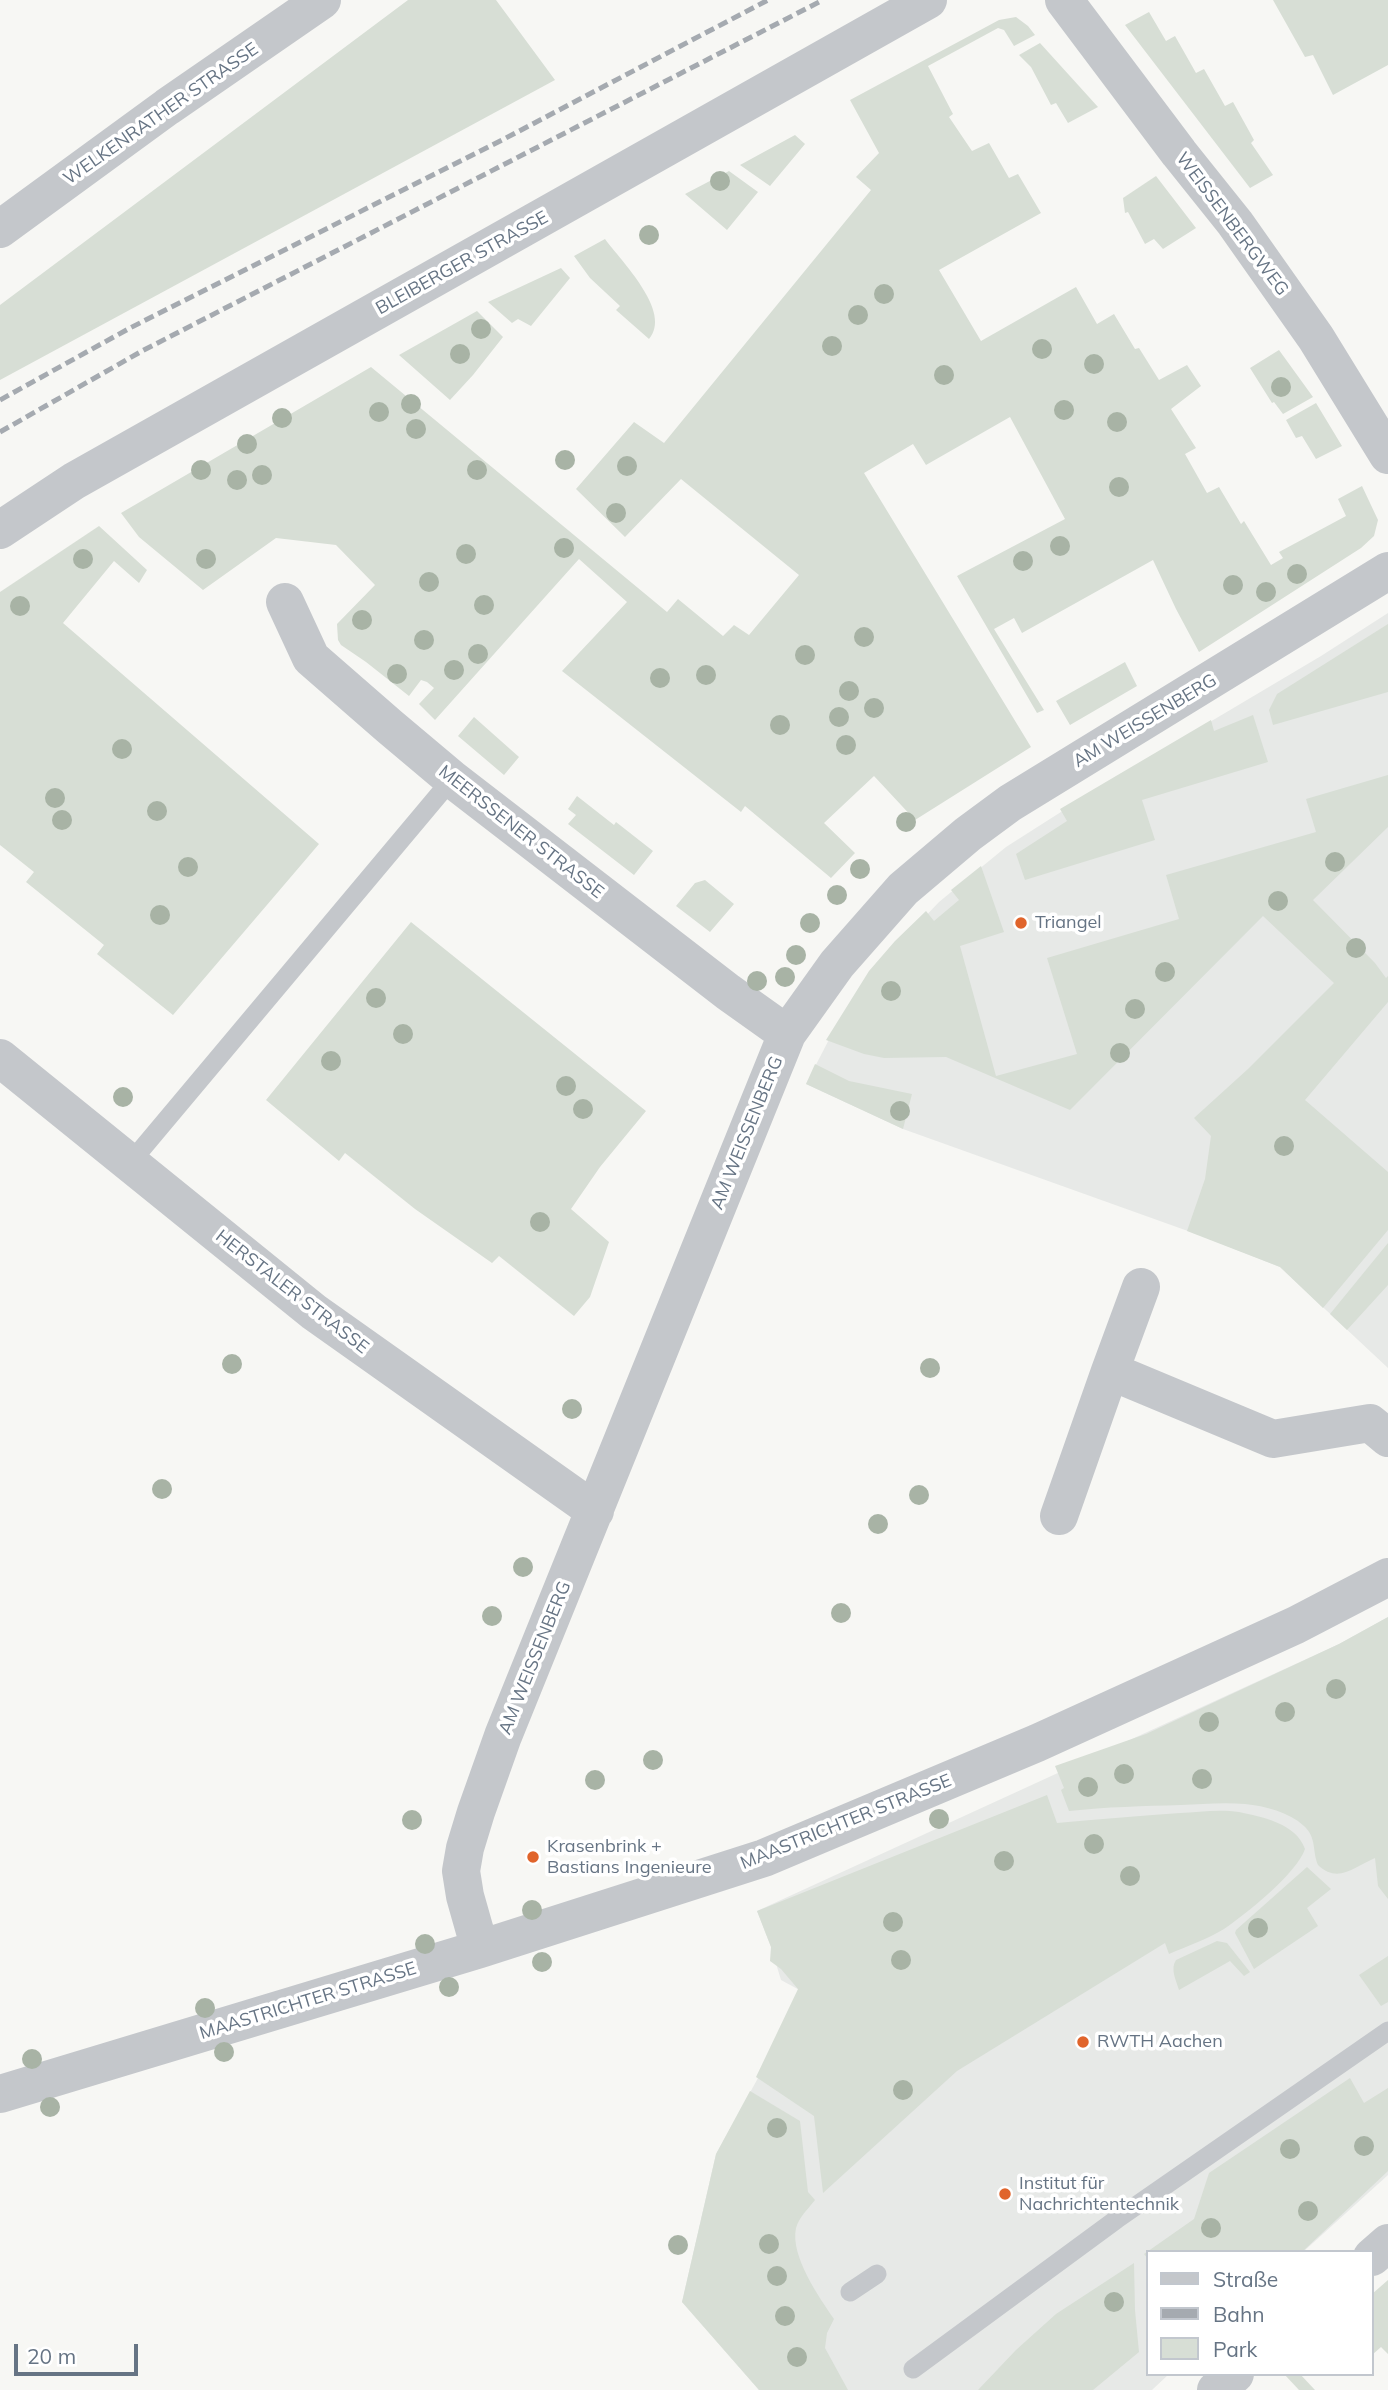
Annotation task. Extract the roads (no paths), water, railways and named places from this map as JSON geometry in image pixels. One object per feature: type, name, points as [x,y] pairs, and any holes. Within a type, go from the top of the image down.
[{"type":"street","name":"WELKENRATHER STRASSE","points":[[0,229],[167,107],[322,0]]},
{"type":"street","name":"BLEIBERGER STRASSE","points":[[0,530],[74,481],[928,0]]},
{"type":"street","name":"WEISSENBERGWEG","points":[[1064,0],[1235,223],[1317,338],[1388,455]]},
{"type":"street","name":"AM WEISSENBERG","points":[[480,1949],[461,1871],[503,1736],[787,1034],[837,964],[903,889],[968,834],[1010,803],[1388,571]]},
{"type":"street","name":"MEERSSENER STRASSE","points":[[285,602],[311,658],[452,779],[728,992],[787,1034]]},
{"type":"street","name":"HERSTALER STRASSE","points":[[0,1058],[314,1312],[595,1511]]},
{"type":"street","points":[[1059,1516],[1141,1287]]},
{"type":"street","points":[[1110,1371],[1273,1439],[1370,1423],[1388,1438]]},
{"type":"street","name":"MAASTRICHTER STRASSE","points":[[0,2094],[480,1949],[764,1858],[1037,1743],[1296,1625],[1388,1577]]},
{"type":"street","points":[[1374,2255],[1388,2243]]},
{"type":"street","points":[[1216,2390],[1233,2376]]},
{"type":"lane","points":[[130,1163],[452,779]]},
{"type":"lane","points":[[913,2369],[1117,2219],[1388,2031]]},
{"type":"lane","points":[[850,2292],[877,2274]]},
{"type":"railway","points":[[0,400],[130,328],[504,139],[768,0]]},
{"type":"railway","points":[[0,432],[142,351],[823,0]]},
{"type":"place","name":"Triangel","points":[[1021,923]]},
{"type":"place","name":"Krasenbrink + Bastians Ingenieure","points":[[533,1857]]},
{"type":"place","name":"RWTH Aachen","points":[[1083,2042]]},
{"type":"place","name":"Institut für Nachrichtentechnik","points":[[1005,2194]]}]
